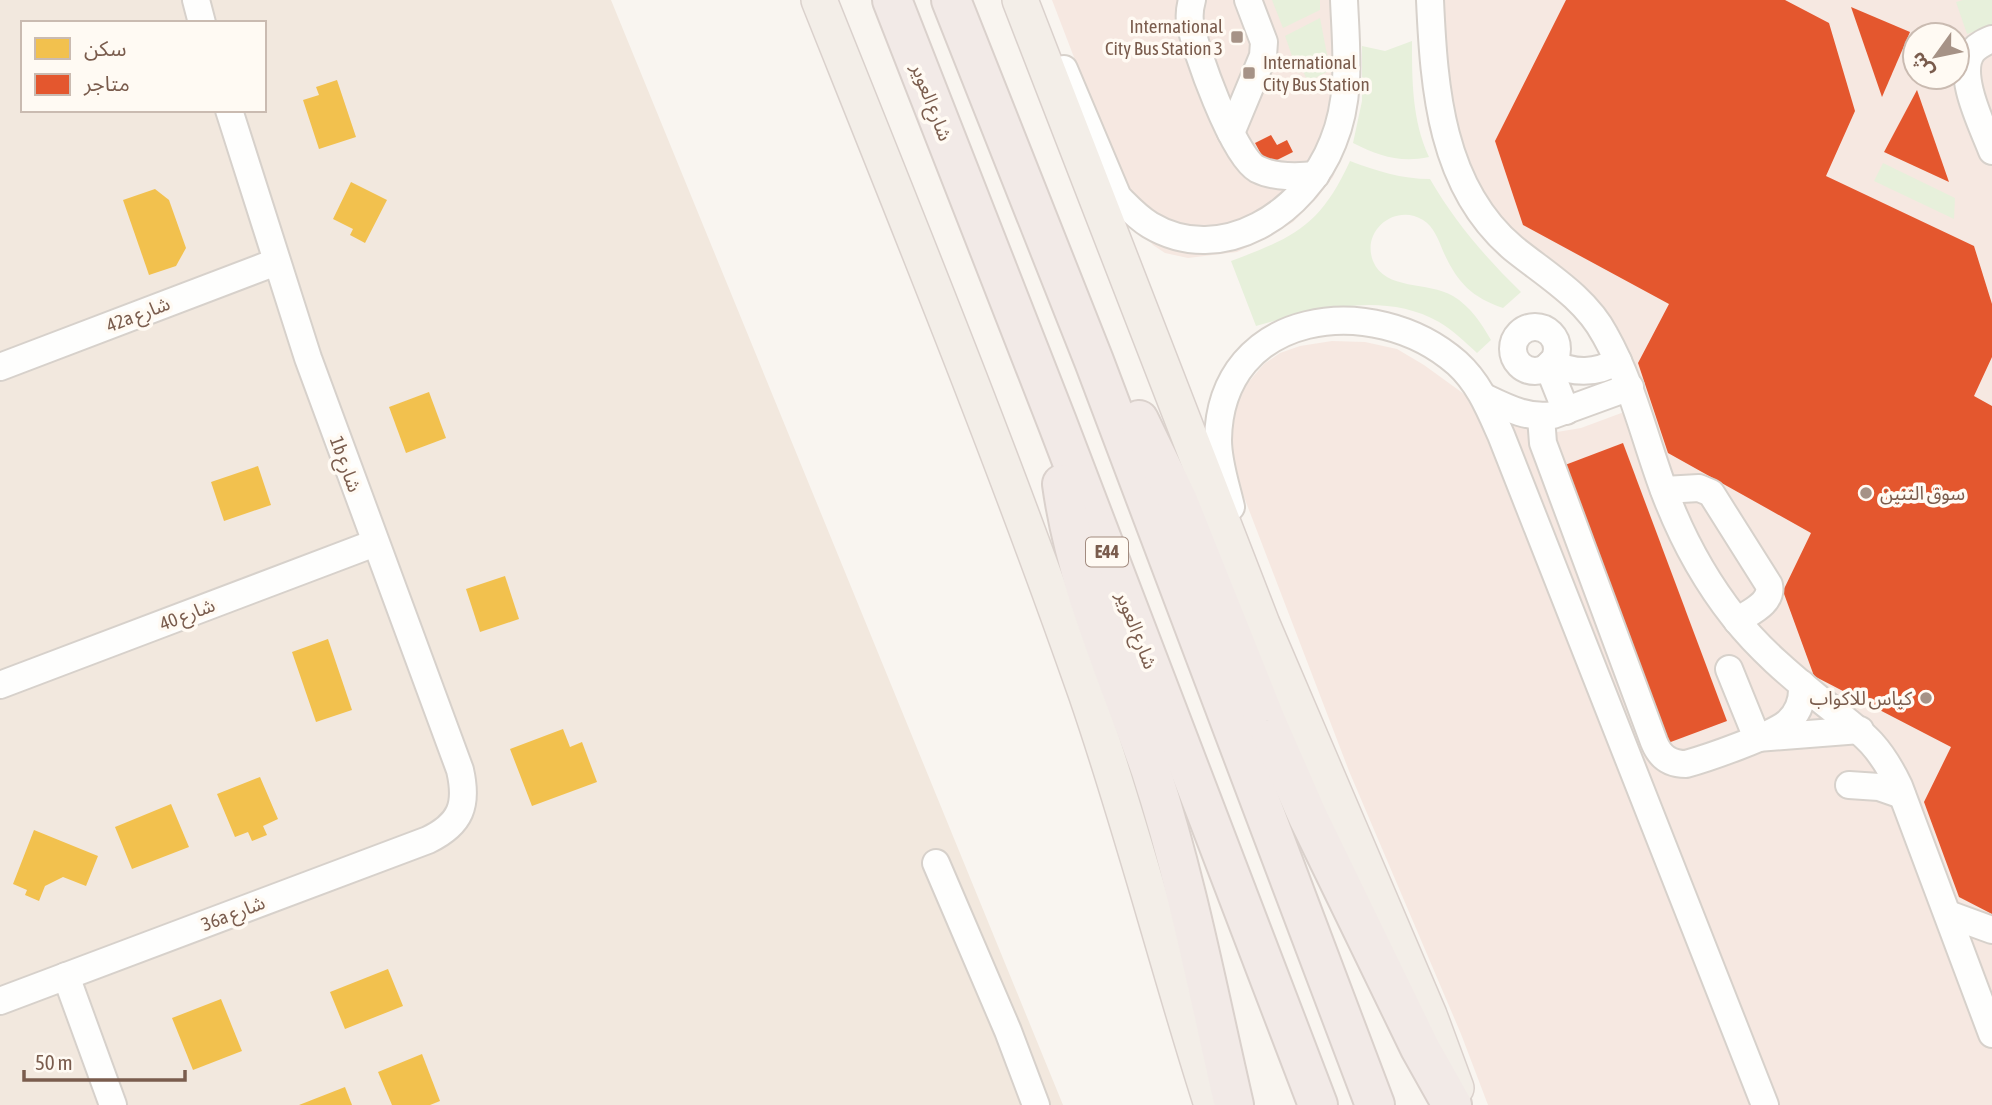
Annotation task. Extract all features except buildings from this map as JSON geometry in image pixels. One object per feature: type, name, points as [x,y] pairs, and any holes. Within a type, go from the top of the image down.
[{"type":"highway","name":"شارع العوير","points":[[892,0],[1057,422],[1318,1105]]},
{"type":"highway","points":[[951,0],[1094,361],[1375,1105]]},
{"type":"highway","points":[[1094,361],[1134,413],[1155,451],[1303,805],[1414,1037],[1452,1105]]},
{"type":"highway","points":[[1057,422],[1060,466],[1075,552],[1101,636],[1151,772],[1175,853],[1195,926],[1234,1105]]},
{"type":"main road","points":[[819,0],[950,327],[1086,694],[1143,869],[1212,1105]]},
{"type":"main road","points":[[1020,0],[1262,624],[1429,1015],[1462,1105]]},
{"type":"street","points":[[196,0],[201,21]]},
{"type":"street","points":[[1027,0],[1064,69],[1118,197],[1150,225],[1169,234],[1190,239],[1240,235],[1272,220],[1289,207],[1316,175],[1334,141],[1346,92],[1348,46],[1344,0]]},
{"type":"street","points":[[1192,0],[1190,24],[1214,94],[1240,150],[1256,168],[1285,176],[1316,175]]},
{"type":"street","points":[[1231,133],[1264,56],[1262,36],[1248,0]]},
{"type":"street","points":[[1430,0],[1443,121],[1460,180],[1490,226],[1586,309],[1604,332],[1630,387],[1664,490],[1705,576],[1737,621],[1801,684],[1860,730],[1881,753],[1891,769],[1992,1034]]},
{"type":"street","points":[[1992,39],[1974,50],[1967,74],[1992,152]]},
{"type":"street","name":"1b شارع","points":[[230,112],[276,262],[375,543],[460,770],[463,800],[459,815]]},
{"type":"street","name":"42a شارع","points":[[0,367],[276,262]]},
{"type":"street","points":[[1262,624],[1222,474],[1218,440],[1219,423],[1228,390],[1239,369],[1254,352],[1279,334],[1309,324],[1345,321],[1381,323],[1422,339],[1441,350],[1473,380],[1485,397],[1765,1105]]},
{"type":"street","points":[[1618,361],[1597,371],[1582,372],[1550,365],[1553,414],[1543,443],[1657,749],[1669,761],[1686,764],[1757,738],[1783,726],[1794,716],[1801,701],[1801,684]]},
{"type":"street","points":[[1582,372],[1593,401]]},
{"type":"street","points":[[1485,397],[1514,411],[1553,414],[1630,387]]},
{"type":"street","points":[[1664,490],[1699,488],[1711,493],[1769,585],[1770,593],[1766,601],[1737,621]]},
{"type":"street","name":"شارع 40","points":[[0,685],[375,543]]},
{"type":"street","points":[[1729,669],[1757,738]]},
{"type":"street","points":[[1757,738],[1860,730]]},
{"type":"street","points":[[1849,785],[1879,787],[1902,795]]},
{"type":"street","name":"36a شارع","points":[[0,1001],[428,840],[451,826],[459,815]]},
{"type":"street","points":[[936,863],[1008,1031],[1036,1105]]},
{"type":"street","points":[[1948,914],[1992,930]]},
{"type":"street","points":[[66,976],[113,1105]]},
{"type":"shaded area","points":[[0,0],[611,0],[1063,1105],[0,1105]]},
{"type":"shaded area","points":[[1052,0],[1356,0],[1359,101],[1355,121],[1333,177],[1293,222],[1237,252],[1188,258],[1165,253],[1141,232]]},
{"type":"shaded area","points":[[1418,0],[1992,0],[1992,1105],[1488,1105],[1461,1034],[1349,771],[1226,450],[1235,405],[1246,385],[1264,364],[1280,353],[1300,346],[1332,341],[1365,342],[1397,349],[1464,394],[1513,423],[1532,430],[1557,432],[1581,428],[1624,412],[1597,348],[1578,319],[1501,254],[1482,234],[1451,185],[1428,125]]},
{"type":"green space","points":[[1272,0],[1320,0],[1320,10],[1283,28]]},
{"type":"green space","points":[[1992,0],[1992,26],[1971,33],[1971,21],[1963,21],[1956,2]]},
{"type":"green space","points":[[1320,18],[1330,70],[1308,82],[1303,71],[1298,73],[1285,36]]},
{"type":"green space","points":[[1412,41],[1416,115],[1429,157],[1399,159],[1372,152],[1353,143],[1362,101],[1362,46],[1385,51]]},
{"type":"green space","points":[[1350,161],[1389,174],[1430,179],[1471,238],[1521,292],[1503,308],[1482,299],[1460,280],[1435,234],[1423,220],[1413,216],[1392,217],[1376,230],[1371,250],[1379,271],[1397,281],[1443,291],[1465,305],[1491,340],[1477,353],[1439,322],[1417,312],[1395,307],[1372,305],[1324,309],[1256,326],[1231,261],[1289,236],[1303,226],[1328,201]]},
{"type":"green space","points":[[1883,163],[1955,198],[1954,219],[1874,181]]},
{"type":"place","name":"International City Bus Station 3","points":[[1237,37]]},
{"type":"place","name":"International City Bus Station","points":[[1249,73]]},
{"type":"place","name":"سوق التنين","points":[[1866,493]]},
{"type":"place","name":"كياس للاكواب","points":[[1926,698]]}]
